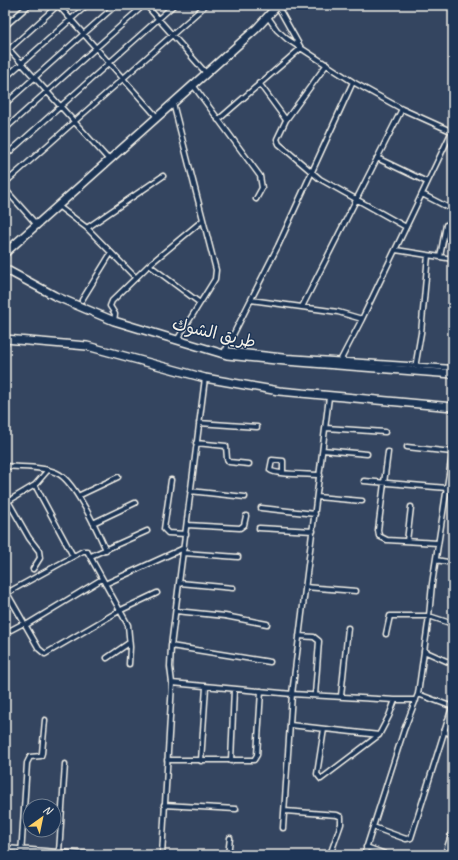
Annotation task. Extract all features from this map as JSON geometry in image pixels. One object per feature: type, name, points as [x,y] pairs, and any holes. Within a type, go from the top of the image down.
[{"type":"main road","points":[[5,253],[279,6]]},
{"type":"main road","name":"طريق الشوك","points":[[5,269],[55,296],[114,320],[177,340],[240,357],[415,368],[453,374]]},
{"type":"main road","points":[[5,339],[52,347],[95,348],[205,378],[273,390],[453,407]]},
{"type":"street","points":[[5,26],[29,5]]},
{"type":"street","points":[[5,53],[58,5],[157,117]]},
{"type":"street","points":[[5,78],[87,5]]},
{"type":"street","points":[[5,104],[116,5]]},
{"type":"street","points":[[5,129],[145,5],[206,73]]},
{"type":"street","points":[[5,156],[174,5]]},
{"type":"street","points":[[5,184],[206,5]]},
{"type":"street","points":[[279,6],[301,48]]},
{"type":"street","points":[[268,17],[282,34],[353,82],[402,109],[452,132],[396,250],[339,363]]},
{"type":"street","points":[[5,45],[109,160]]},
{"type":"street","points":[[218,120],[301,48]]},
{"type":"street","points":[[327,64],[286,120],[277,139],[279,144],[312,173],[356,200],[406,227]]},
{"type":"street","points":[[225,352],[312,173],[353,82]]},
{"type":"street","points":[[259,83],[286,120]]},
{"type":"street","points":[[193,85],[260,176],[262,188],[256,199]]},
{"type":"street","points":[[173,103],[216,273],[200,303],[177,340]]},
{"type":"street","points":[[302,307],[402,109]]},
{"type":"street","points":[[377,158],[428,182]]},
{"type":"street","points":[[87,228],[163,176]]},
{"type":"street","points":[[5,189],[37,225]]},
{"type":"street","points":[[422,194],[453,210]]},
{"type":"street","points":[[58,206],[87,228],[136,278]]},
{"type":"street","points":[[114,320],[115,314],[111,308],[111,302],[149,265],[203,220]]},
{"type":"street","points":[[440,257],[446,225]]},
{"type":"street","points":[[396,250],[453,259]]},
{"type":"street","points":[[82,300],[111,253]]},
{"type":"street","points":[[428,255],[421,333],[415,368],[453,368]]},
{"type":"street","points":[[149,265],[200,303]]},
{"type":"street","points":[[251,300],[338,312],[362,319]]},
{"type":"street","points":[[162,855],[172,683],[170,667],[171,646],[188,525],[190,491],[205,378]]},
{"type":"street","points":[[284,828],[292,694],[329,396]]},
{"type":"street","points":[[199,423],[257,427]]},
{"type":"street","points":[[326,428],[385,432]]},
{"type":"street","points":[[196,443],[226,446],[227,459],[229,462],[249,464]]},
{"type":"street","points":[[364,855],[418,694],[438,544],[453,449],[407,447]]},
{"type":"street","points":[[323,450],[367,454]]},
{"type":"street","points":[[388,452],[378,533],[384,539],[438,544]]},
{"type":"street","points":[[5,466],[48,470],[61,476],[78,496],[106,550]]},
{"type":"street","points":[[33,569],[40,558],[39,551],[6,502],[35,485],[48,470]]},
{"type":"street","points":[[283,473],[320,475]]},
{"type":"street","points":[[78,496],[118,477]]},
{"type":"street","points":[[170,480],[164,529],[168,533],[186,534]]},
{"type":"street","points":[[364,481],[447,488]]},
{"type":"street","points":[[35,485],[73,556]]},
{"type":"street","points":[[190,491],[245,497]]},
{"type":"street","points":[[317,497],[362,501]]},
{"type":"street","points":[[93,523],[135,503]]},
{"type":"street","points":[[407,541],[411,507]]},
{"type":"street","points":[[261,508],[315,514]]},
{"type":"street","points":[[188,525],[240,528],[244,525],[246,516]]},
{"type":"street","points":[[259,528],[313,531]]},
{"type":"street","points":[[91,556],[147,531]]},
{"type":"street","points":[[105,584],[184,548]]},
{"type":"street","points":[[129,664],[128,625],[118,611],[91,556],[85,550],[6,594],[25,624],[38,649],[45,654],[118,611],[157,593]]},
{"type":"street","points":[[184,553],[238,557]]},
{"type":"street","points":[[436,560],[453,563]]},
{"type":"street","points":[[5,633],[25,624],[102,579]]},
{"type":"street","points":[[180,583],[233,588]]},
{"type":"street","points":[[305,587],[356,591]]},
{"type":"street","points":[[176,611],[225,616],[267,624]]},
{"type":"street","points":[[386,634],[390,616],[429,616],[453,624]]},
{"type":"street","points":[[341,696],[348,628]]},
{"type":"street","points":[[299,636],[314,637],[319,641],[315,695]]},
{"type":"street","points":[[107,658],[129,643]]},
{"type":"street","points":[[171,646],[270,662]]},
{"type":"street","points":[[424,651],[453,664]]},
{"type":"street","points":[[172,683],[292,694],[416,700]]},
{"type":"street","points":[[201,761],[206,687]]},
{"type":"street","points":[[231,761],[234,689]]},
{"type":"street","points":[[167,760],[252,761],[256,758],[261,691]]},
{"type":"street","points":[[373,827],[406,839],[411,838],[444,731],[453,707],[418,694]]},
{"type":"street","points":[[324,729],[317,774],[321,779],[379,736],[395,700]]},
{"type":"street","points":[[21,855],[27,763],[30,757],[41,756],[45,720]]},
{"type":"street","points":[[290,725],[379,736]]},
{"type":"street","points":[[444,731],[453,735]]},
{"type":"street","points":[[60,852],[65,764]]},
{"type":"street","points":[[164,805],[236,809]]},
{"type":"street","points":[[285,811],[337,815],[341,818],[341,824],[330,855]]},
{"type":"street","points":[[446,851],[453,829]]},
{"type":"street","points":[[228,855],[230,838]]},
{"type":"street","points":[[366,847],[388,855]]},
{"type":"street","points":[[5,848],[96,855]]}]
